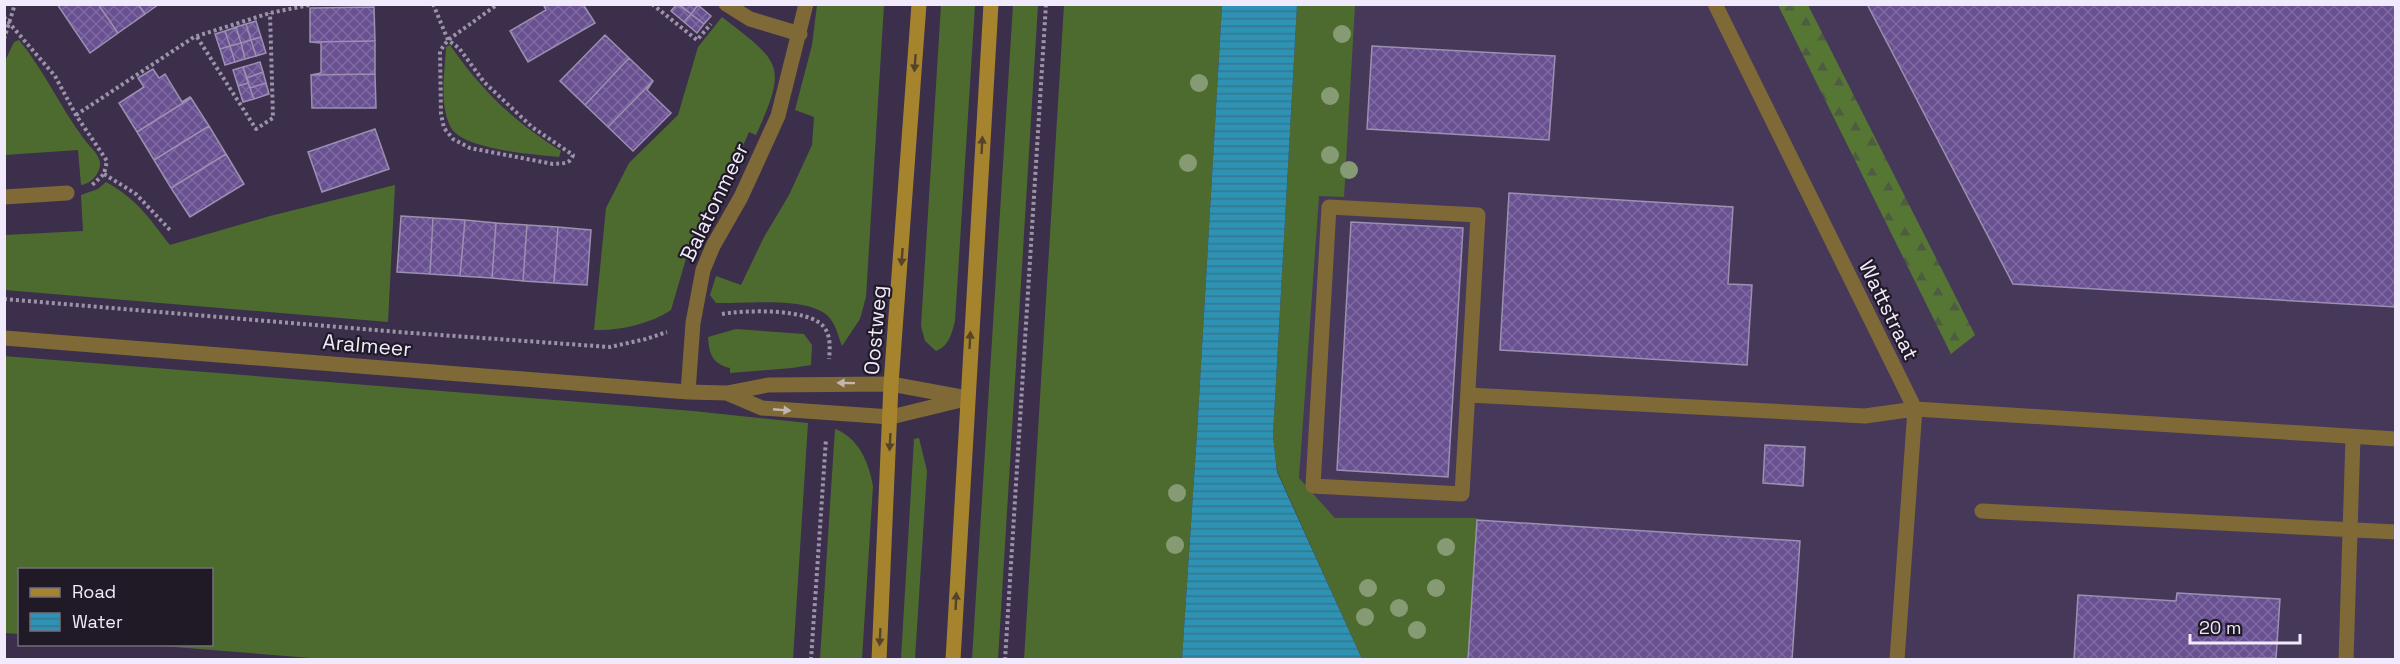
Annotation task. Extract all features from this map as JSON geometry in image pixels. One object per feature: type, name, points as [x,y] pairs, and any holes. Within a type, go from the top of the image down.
[{"type":"main road","name":"Oostweg","points":[[879,660],[891,384],[919,4]]},
{"type":"main road","points":[[953,660],[991,4]]},
{"type":"street","name":"Balatonmeer","points":[[688,392],[693,323],[702,270],[741,197],[778,116],[806,4]]},
{"type":"street","name":"Wattstraat","points":[[1715,4],[1915,409]]},
{"type":"street","points":[[726,5],[750,19],[800,34]]},
{"type":"street","points":[[4,197],[67,193]]},
{"type":"street","points":[[1329,207],[1478,215],[1468,395],[1462,494],[1313,486],[1329,207]]},
{"type":"street","name":"Aralmeer","points":[[4,338],[688,392],[727,393],[768,384],[891,384],[967,398]]},
{"type":"street","name":"Aralmeer","points":[[727,393],[762,408],[891,417],[967,398]]},
{"type":"street","points":[[1468,395],[1865,416],[1915,409],[2396,439]]},
{"type":"street","points":[[1897,660],[1915,409]]},
{"type":"street","points":[[2346,660],[2353,437]]},
{"type":"street","points":[[1982,511],[2396,532]]},
{"type":"path","points":[[4,39],[15,4]]},
{"type":"path","points":[[76,115],[197,37],[270,13],[314,4]]},
{"type":"path","points":[[433,4],[448,40],[459,48],[484,82],[508,106],[532,127],[573,155],[566,163],[553,164],[470,148],[453,139],[444,128],[441,114],[440,51],[448,40],[498,4]]},
{"type":"path","points":[[652,4],[697,40],[726,5]]},
{"type":"path","points":[[1005,660],[1046,4]]},
{"type":"path","points":[[197,37],[256,129],[273,118],[270,13]]},
{"type":"path","points":[[4,17],[55,76],[76,115],[107,161],[104,174],[87,188],[67,193]]},
{"type":"path","points":[[104,174],[136,194],[170,230]]},
{"type":"path","name":"Aralmeer","points":[[4,299],[386,331],[610,346],[646,339],[693,323]]},
{"type":"path","name":"Oostweg","points":[[693,323],[719,314],[746,310],[815,319],[825,328],[829,340],[828,383]]},
{"type":"path","points":[[811,660],[826,414]]},
{"type":"shaded area","points":[[1322,5],[2395,5],[2395,659],[1426,659],[1335,518],[1299,478]]},
{"type":"green space","points":[[817,5],[884,5],[866,297],[860,319],[842,346],[831,319],[818,310],[790,303],[716,303],[710,295],[716,276],[741,285],[764,237],[789,195],[812,145],[814,117],[795,110],[812,45]]},
{"type":"green space","points":[[941,5],[975,5],[955,321],[947,342],[936,351],[925,341],[921,326]]},
{"type":"green space","points":[[1013,5],[1038,5],[998,659],[972,659]]},
{"type":"green space","points":[[1064,5],[1222,5],[1182,659],[1024,660]]},
{"type":"green space","points":[[1297,5],[1355,5],[1344,197],[1319,196],[1299,478],[1335,518],[1477,518],[1468,659],[1362,659],[1277,471],[1273,436]]},
{"type":"green space","points":[[1778,5],[1808,5],[1975,335],[1951,354]]},
{"type":"green space","points":[[722,17],[757,45],[773,67],[775,79],[766,111],[756,135],[749,132],[730,175],[690,245],[671,310],[634,326],[594,330],[606,208],[629,163],[678,115],[698,47]]},
{"type":"green space","points":[[19,40],[75,127],[99,159],[99,170],[88,183],[81,185],[78,150],[5,155],[5,61],[14,42]]},
{"type":"green space","points":[[450,45],[474,77],[500,104],[528,128],[561,151],[559,157],[483,146],[457,134],[450,126],[444,97],[446,47]]},
{"type":"green space","points":[[106,182],[135,202],[170,245],[270,216],[395,185],[388,322],[5,290],[5,235],[83,231],[81,195],[98,189]]},
{"type":"green space","points":[[736,329],[804,334],[812,345],[811,365],[730,373],[730,368],[715,361],[709,348],[708,337]]},
{"type":"green space","points":[[4,356],[693,411],[808,423],[793,659],[336,660],[162,646],[213,646],[213,568],[18,568],[18,634],[5,633]]},
{"type":"green space","points":[[835,429],[857,445],[866,460],[873,486],[862,659],[820,659]]},
{"type":"green space","points":[[919,438],[927,471],[915,659],[901,659],[914,439]]},
{"type":"water","points":[[1222,5],[1297,5],[1273,436],[1277,472],[1362,659],[1182,659]]},
{"type":"building","points":[[57,4],[98,4],[118,33],[90,53]]},
{"type":"building","points":[[98,4],[138,4],[145,14],[118,33]]},
{"type":"building","points":[[138,4],[159,4],[145,14]]},
{"type":"building","points":[[543,4],[583,4],[595,23],[528,62],[510,31],[546,10]]},
{"type":"building","points":[[677,4],[691,14],[684,22],[671,11]]},
{"type":"building","points":[[679,4],[697,4],[698,5],[691,14]]},
{"type":"building","points":[[1867,4],[2396,4],[2396,307],[2013,284]]},
{"type":"building","points":[[698,5],[711,16],[704,24],[691,14]]},
{"type":"building","points":[[374,7],[375,41],[310,42],[310,8]]},
{"type":"building","points":[[691,14],[704,24],[697,33],[684,22]]},
{"type":"building","points":[[256,21],[261,37],[251,40],[246,24]]},
{"type":"building","points":[[246,24],[251,40],[241,43],[236,27]]},
{"type":"building","points":[[236,27],[241,43],[230,46],[225,31]]},
{"type":"building","points":[[225,31],[230,46],[220,49],[215,34]]},
{"type":"building","points":[[605,35],[629,58],[585,105],[560,81]]},
{"type":"building","points":[[261,37],[266,53],[256,56],[251,40]]},
{"type":"building","points":[[251,40],[256,56],[245,59],[241,43]]},
{"type":"building","points":[[375,41],[375,74],[311,75],[321,73],[321,43],[310,42]]},
{"type":"building","points":[[241,43],[245,59],[235,62],[230,46]]},
{"type":"building","points":[[230,46],[235,62],[225,65],[220,49]]},
{"type":"building","points":[[1372,46],[1555,56],[1549,140],[1367,129]]},
{"type":"building","points":[[629,58],[653,81],[608,127],[585,105]]},
{"type":"building","points":[[260,62],[263,72],[247,78],[243,67]]},
{"type":"building","points":[[243,67],[248,83],[238,86],[233,70]]},
{"type":"building","points":[[153,69],[159,78],[165,74],[182,102],[191,98],[137,132],[119,103],[144,87],[138,78]]},
{"type":"building","points":[[263,72],[266,83],[250,88],[247,78]]},
{"type":"building","points":[[375,74],[376,108],[312,108],[311,75]]},
{"type":"building","points":[[653,81],[647,90],[671,113],[633,151],[608,127]]},
{"type":"building","points":[[248,83],[254,99],[243,102],[238,86]]},
{"type":"building","points":[[266,83],[269,94],[254,99],[250,88]]},
{"type":"building","points":[[191,98],[209,126],[154,160],[137,132]]},
{"type":"building","points":[[209,126],[226,154],[171,188],[154,160]]},
{"type":"building","points":[[375,129],[389,169],[322,192],[308,152]]},
{"type":"building","points":[[226,154],[244,184],[190,217],[171,188]]},
{"type":"building","points":[[1509,193],[1733,207],[1728,284],[1752,285],[1747,365],[1500,350]]},
{"type":"building","points":[[401,216],[433,218],[430,274],[397,272]]},
{"type":"building","points":[[433,218],[465,220],[460,276],[430,274]]},
{"type":"building","points":[[465,220],[496,223],[492,278],[460,276]]},
{"type":"building","points":[[1351,222],[1463,228],[1448,477],[1337,470]]},
{"type":"building","points":[[496,223],[527,225],[523,281],[492,278]]},
{"type":"building","points":[[527,225],[558,227],[554,283],[523,281]]},
{"type":"building","points":[[558,227],[591,230],[587,285],[554,283]]},
{"type":"building","points":[[1765,445],[1805,447],[1803,486],[1763,483]]},
{"type":"building","points":[[1477,520],[1800,541],[1792,660],[1468,660]]},
{"type":"building","points":[[2177,593],[2280,599],[2276,658],[2074,660],[2078,595],[2176,601]]}]
